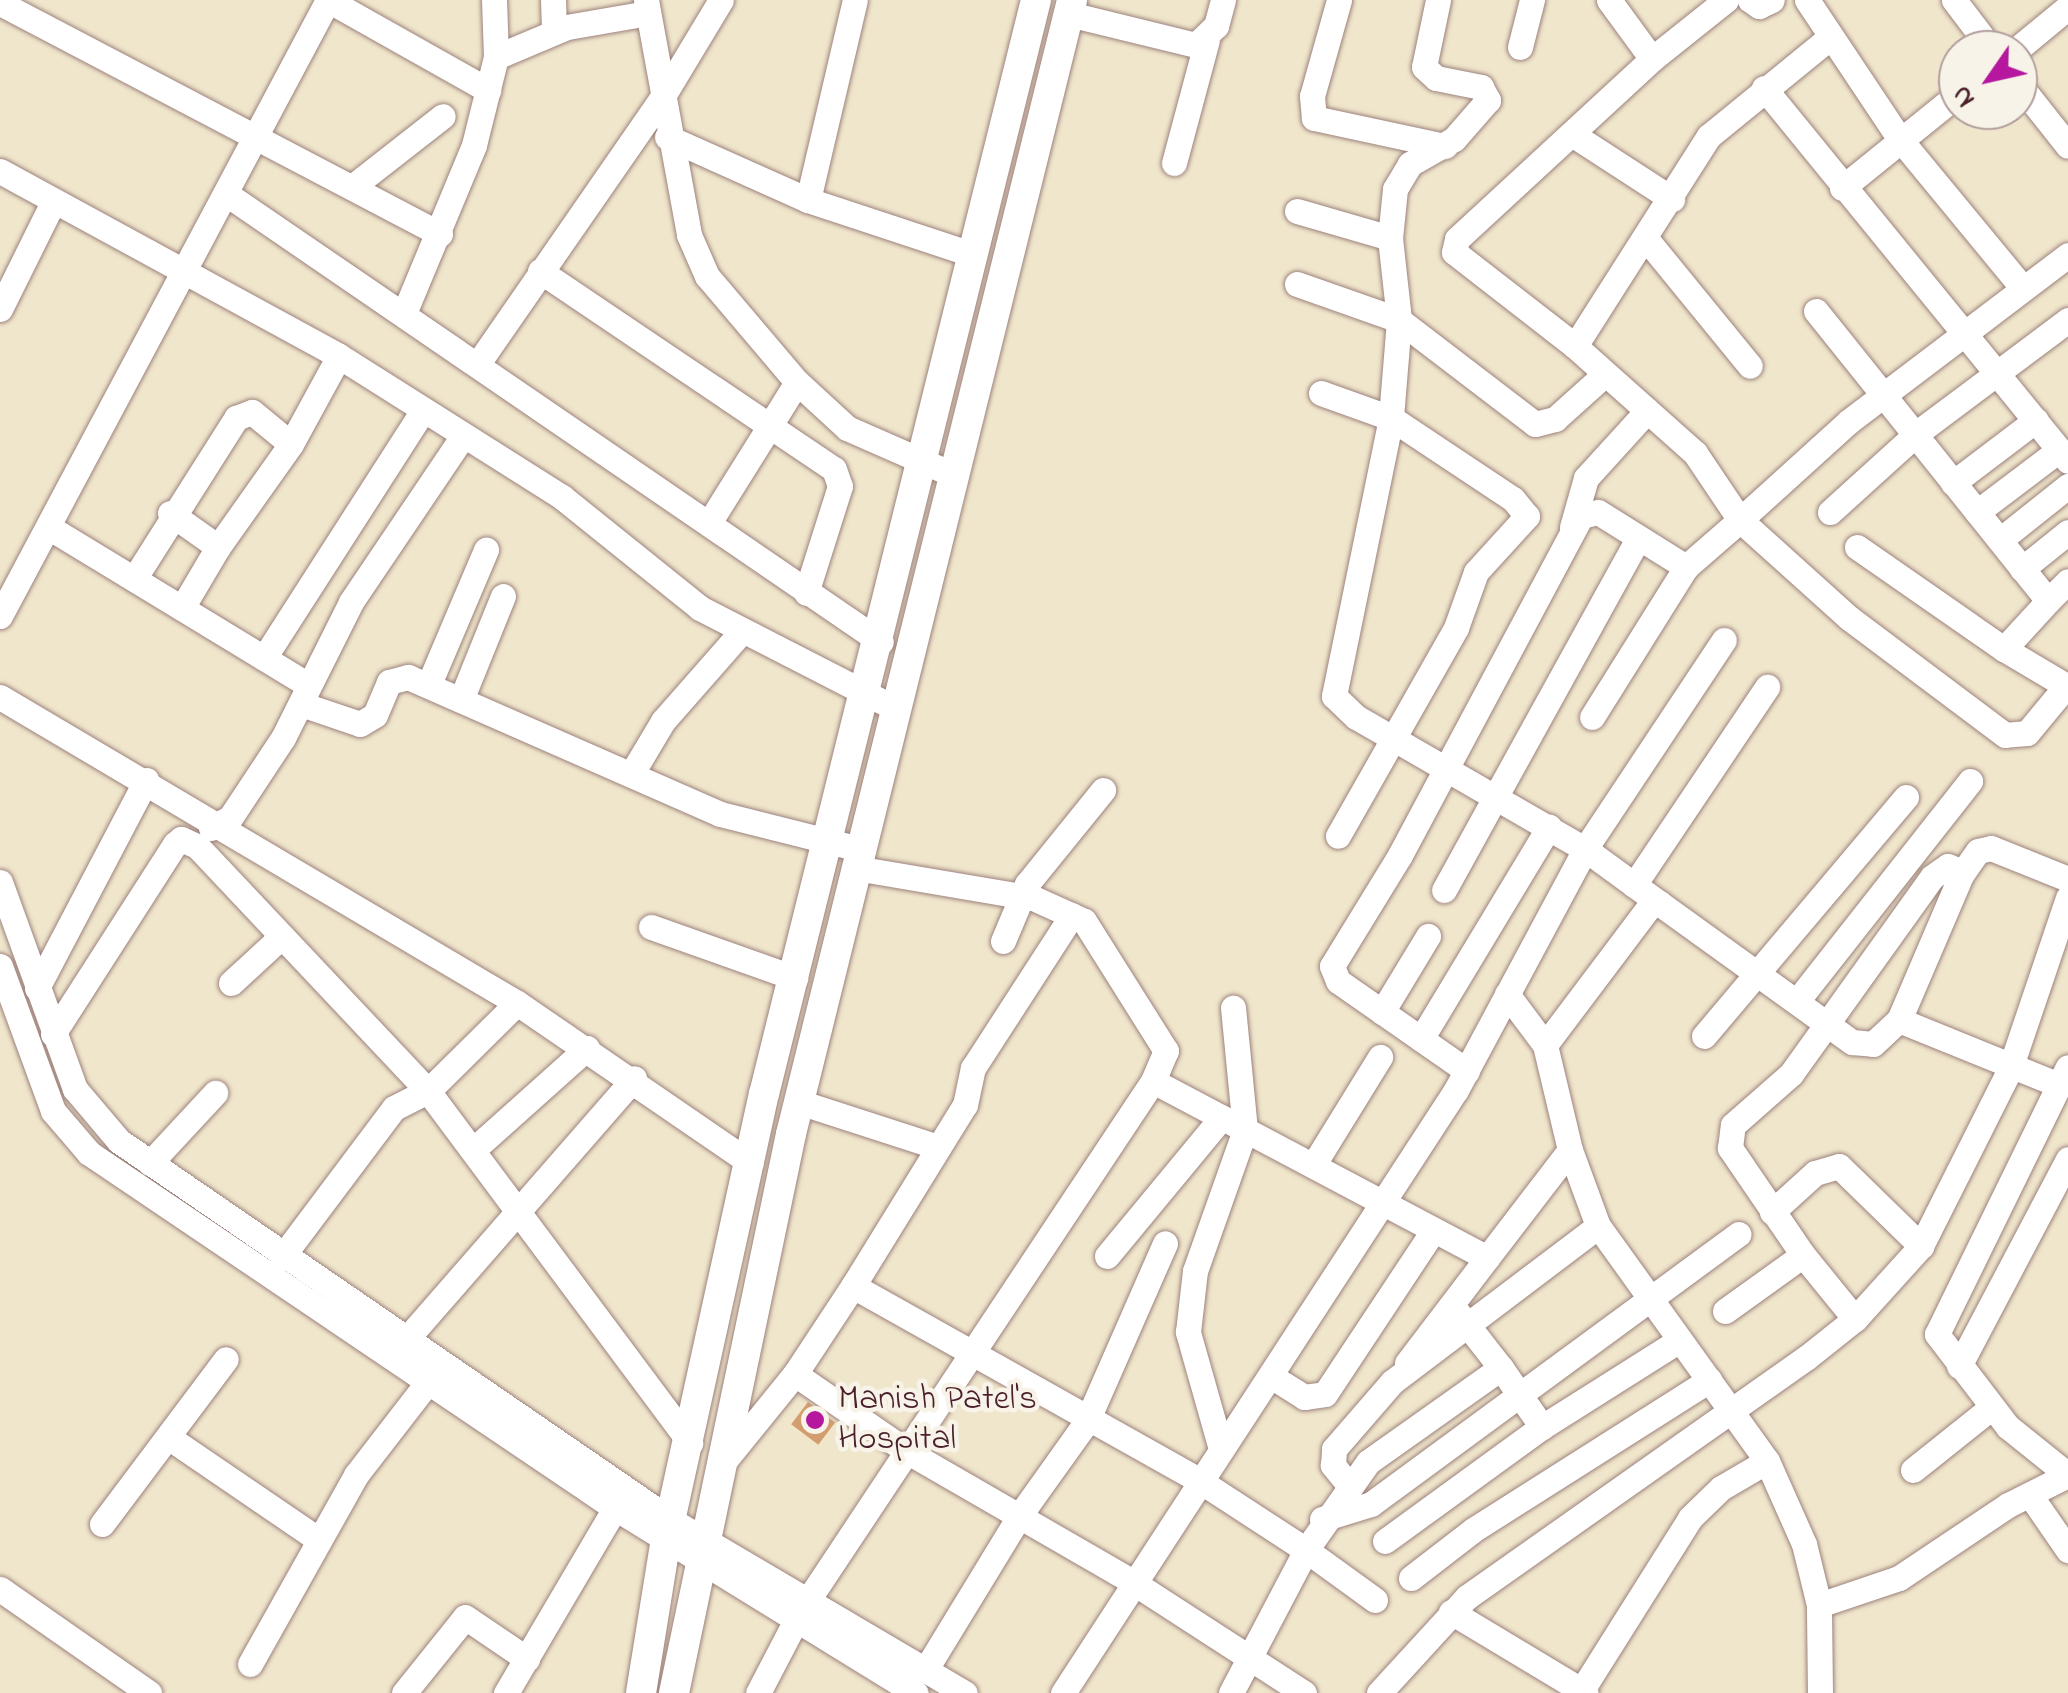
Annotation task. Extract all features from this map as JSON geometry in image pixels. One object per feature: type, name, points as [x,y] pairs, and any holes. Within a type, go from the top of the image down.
[{"type":"main road","points":[[641,1693],[669,1530],[795,978],[848,853],[893,706],[939,469],[974,256],[1036,0]]},
{"type":"main road","points":[[674,1693],[701,1547],[799,1102],[848,853],[864,692],[939,469],[1071,7]]},
{"type":"street","points":[[0,616],[50,528],[183,270],[259,137],[328,0],[488,90]]},
{"type":"street","points":[[406,311],[440,234],[488,90],[496,56],[494,0]]},
{"type":"street","points":[[553,0],[554,32]]},
{"type":"street","points":[[479,362],[660,101],[721,0]]},
{"type":"street","points":[[808,200],[855,0]]},
{"type":"street","points":[[1174,164],[1207,40],[1223,0]]},
{"type":"street","points":[[1339,0],[1312,96],[1314,118],[1444,146]]},
{"type":"street","points":[[1438,0],[1424,67],[1436,78],[1481,87],[1488,100],[1444,146],[1410,164],[1400,178],[1390,238],[1399,320],[1391,418],[1334,696],[1396,738],[1584,849],[1862,1045],[1873,1044],[1899,1020],[1963,872],[1978,852],[1991,848],[2068,880]]},
{"type":"street","points":[[1520,46],[1532,0]]},
{"type":"street","points":[[1609,0],[1652,59]]},
{"type":"street","points":[[1726,0],[1652,59],[1576,136],[1457,240],[1454,252],[1575,346],[1695,454],[1740,520],[1849,618],[2005,735],[2027,734],[2067,687],[2004,649],[1857,547]]},
{"type":"street","points":[[1750,0],[1759,6],[1772,0]]},
{"type":"street","points":[[1807,0],[1828,39],[1899,138],[2021,286]]},
{"type":"street","points":[[1954,0],[1977,30]]},
{"type":"street","points":[[0,1],[440,234]]},
{"type":"street","points":[[496,56],[554,32],[647,7],[660,101],[696,257],[797,382],[847,428],[939,469]]},
{"type":"street","points":[[1071,7],[1178,43],[1207,40]]},
{"type":"street","points":[[2038,32],[2068,7]]},
{"type":"street","points":[[1575,346],[1648,241],[1709,136],[1828,39]]},
{"type":"street","points":[[1764,88],[2064,455],[1977,512]]},
{"type":"street","points":[[2038,108],[2068,146]]},
{"type":"street","points":[[1842,188],[1938,109]]},
{"type":"street","points":[[352,187],[443,116]]},
{"type":"street","points":[[1576,136],[1672,199]]},
{"type":"street","points":[[668,137],[808,200],[974,256]]},
{"type":"street","points":[[0,171],[339,356],[562,496],[700,608],[893,706]]},
{"type":"street","points":[[228,195],[406,311],[881,642]]},
{"type":"street","points":[[0,309],[53,202]]},
{"type":"street","points":[[1297,211],[1390,238]]},
{"type":"street","points":[[1648,241],[1750,366]]},
{"type":"street","points":[[1592,717],[1686,567],[1884,395],[2021,286],[2068,255]]},
{"type":"street","points":[[540,271],[839,476],[806,592]]},
{"type":"street","points":[[1297,284],[1399,320],[1535,424],[1555,420],[1605,374]]},
{"type":"street","points":[[1816,311],[2048,601]]},
{"type":"street","points":[[1830,512],[1917,433],[2068,320]]},
{"type":"street","points":[[182,608],[218,547],[291,444],[339,356]]},
{"type":"street","points":[[709,523],[797,382]]},
{"type":"street","points":[[1321,393],[1391,418],[1513,499],[1527,516],[1476,572],[1456,628],[1338,836]]},
{"type":"street","points":[[264,658],[423,410]]},
{"type":"street","points":[[134,578],[170,512],[244,411],[291,444]]},
{"type":"street","points":[[1571,532],[1586,478],[1647,411]]},
{"type":"street","points":[[1954,483],[2036,420]]},
{"type":"street","points":[[53,1034],[181,839],[222,823],[304,695],[369,574],[463,436]]},
{"type":"street","points":[[2000,540],[2068,486]]},
{"type":"street","points":[[170,512],[218,547]]},
{"type":"street","points":[[1467,1071],[1338,981],[1332,966],[1447,767],[1581,516],[1598,512],[1686,567]]},
{"type":"street","points":[[50,528],[264,658],[304,695],[360,724],[375,715],[383,691],[397,678],[428,684],[741,822],[1021,896],[1072,915],[1094,932],[1164,1042],[1166,1058],[968,1351],[908,1452],[810,1597]]},
{"type":"street","points":[[2022,568],[2068,532]]},
{"type":"street","points":[[1444,890],[1492,792],[1638,539]]},
{"type":"street","points":[[428,684],[486,550]]},
{"type":"street","points":[[2004,649],[2068,581]]},
{"type":"street","points":[[461,700],[503,596]]},
{"type":"street","points":[[632,772],[664,722],[742,632]]},
{"type":"street","points":[[1063,1693],[1131,1581],[1274,1378],[1381,1202],[1467,1071],[1584,849],[1724,640]]},
{"type":"street","points":[[1634,885],[1767,686]]},
{"type":"street","points":[[0,696],[222,823],[517,1003],[634,1078],[752,1163]]},
{"type":"street","points":[[37,988],[146,780]]},
{"type":"street","points":[[1797,1002],[1970,782]]},
{"type":"street","points":[[1003,941],[1021,896],[1103,790]]},
{"type":"street","points":[[1704,1036],[1906,797]]},
{"type":"street","points":[[1421,1039],[1548,827]]},
{"type":"street","points":[[181,839],[198,846],[428,1091],[690,1443]]},
{"type":"street","points":[[1855,1319],[1772,1212],[1728,1136],[1790,1074],[1824,1021],[1932,876],[1948,866],[1963,872]]},
{"type":"street","points":[[0,882],[53,1034],[84,1106],[150,1163],[669,1530]]},
{"type":"street","points":[[1378,1693],[1451,1612],[1855,1319],[1921,1246],[2010,1069],[2068,898]]},
{"type":"street","points":[[1545,1045],[1649,907],[1658,903]]},
{"type":"street","points":[[719,1468],[795,1374],[853,1286],[936,1146],[965,1106],[973,1068],[1072,915]]},
{"type":"street","points":[[651,927],[795,978]]},
{"type":"street","points":[[231,983],[282,936]]},
{"type":"street","points":[[1382,1012],[1428,936]]},
{"type":"street","points":[[0,966],[53,1112],[89,1153],[615,1508],[810,1597],[921,1681]]},
{"type":"street","points":[[1507,994],[1545,1045],[1570,1150],[1598,1226],[1649,1303],[1767,1460],[1804,1544],[1818,1606],[1820,1693]]},
{"type":"street","points":[[282,1257],[394,1108],[428,1091],[517,1003]]},
{"type":"street","points":[[1221,1450],[1188,1332],[1195,1271],[1245,1130],[1233,1008]]},
{"type":"street","points":[[1818,1606],[1899,1578],[2068,1475],[2025,1445],[1992,1407],[1942,1343],[1938,1325],[2058,1116],[2064,1076],[2010,1069],[1899,1020]]},
{"type":"street","points":[[474,1150],[588,1048]]},
{"type":"street","points":[[1314,1164],[1380,1056]]},
{"type":"street","points":[[404,1342],[634,1078]]},
{"type":"street","points":[[1153,1081],[1487,1258]]},
{"type":"street","points":[[150,1163],[215,1093]]},
{"type":"street","points":[[799,1102],[936,1146]]},
{"type":"street","points":[[1106,1256],[1222,1117]]},
{"type":"street","points":[[1349,1485],[1333,1465],[1334,1449],[1392,1382],[1570,1150]]},
{"type":"street","points":[[1959,1366],[2068,1159]]},
{"type":"street","points":[[1772,1212],[1814,1173],[1839,1166],[1921,1246]]},
{"type":"street","points":[[1392,1382],[1598,1226]]},
{"type":"street","points":[[1274,1378],[1304,1397],[1325,1394],[1433,1231]]},
{"type":"street","points":[[1322,1519],[1371,1504],[1738,1234]]},
{"type":"street","points":[[921,1681],[1020,1516],[1087,1421],[1166,1244]]},
{"type":"street","points":[[1725,1311],[1803,1256]]},
{"type":"street","points":[[853,1286],[1087,1421],[1200,1481],[1375,1600]]},
{"type":"street","points":[[1451,1304],[1522,1394],[1542,1427]]},
{"type":"street","points":[[1385,1541],[1542,1427],[1678,1341]]},
{"type":"street","points":[[102,1524],[171,1439],[226,1358]]},
{"type":"street","points":[[1231,1693],[1254,1657],[1322,1519],[1368,1462],[1501,1368]]},
{"type":"street","points":[[795,1374],[908,1452],[1131,1581],[1254,1657],[1304,1693]]},
{"type":"street","points":[[1412,1578],[1473,1530],[1709,1380]]},
{"type":"street","points":[[250,1664],[356,1475],[428,1382]]},
{"type":"street","points":[[1914,1470],[1992,1407]]},
{"type":"street","points":[[171,1439],[319,1540]]},
{"type":"street","points":[[1451,1612],[1583,1692],[1690,1518],[1720,1488],[1767,1460]]},
{"type":"street","points":[[2030,1495],[2068,1550]]},
{"type":"street","points":[[506,1693],[615,1508]]},
{"type":"street","points":[[701,1547],[796,1620],[921,1681],[965,1693]]},
{"type":"street","points":[[0,1588],[148,1693]]},
{"type":"street","points":[[404,1693],[464,1617],[527,1658]]},
{"type":"street","points":[[758,1693],[796,1620]]},
{"type":"building","points":[[808,1402],[835,1422],[818,1445],[791,1424]]},
{"type":"place","name":"Manish Patel's Hospital","points":[[815,1420]]}]
